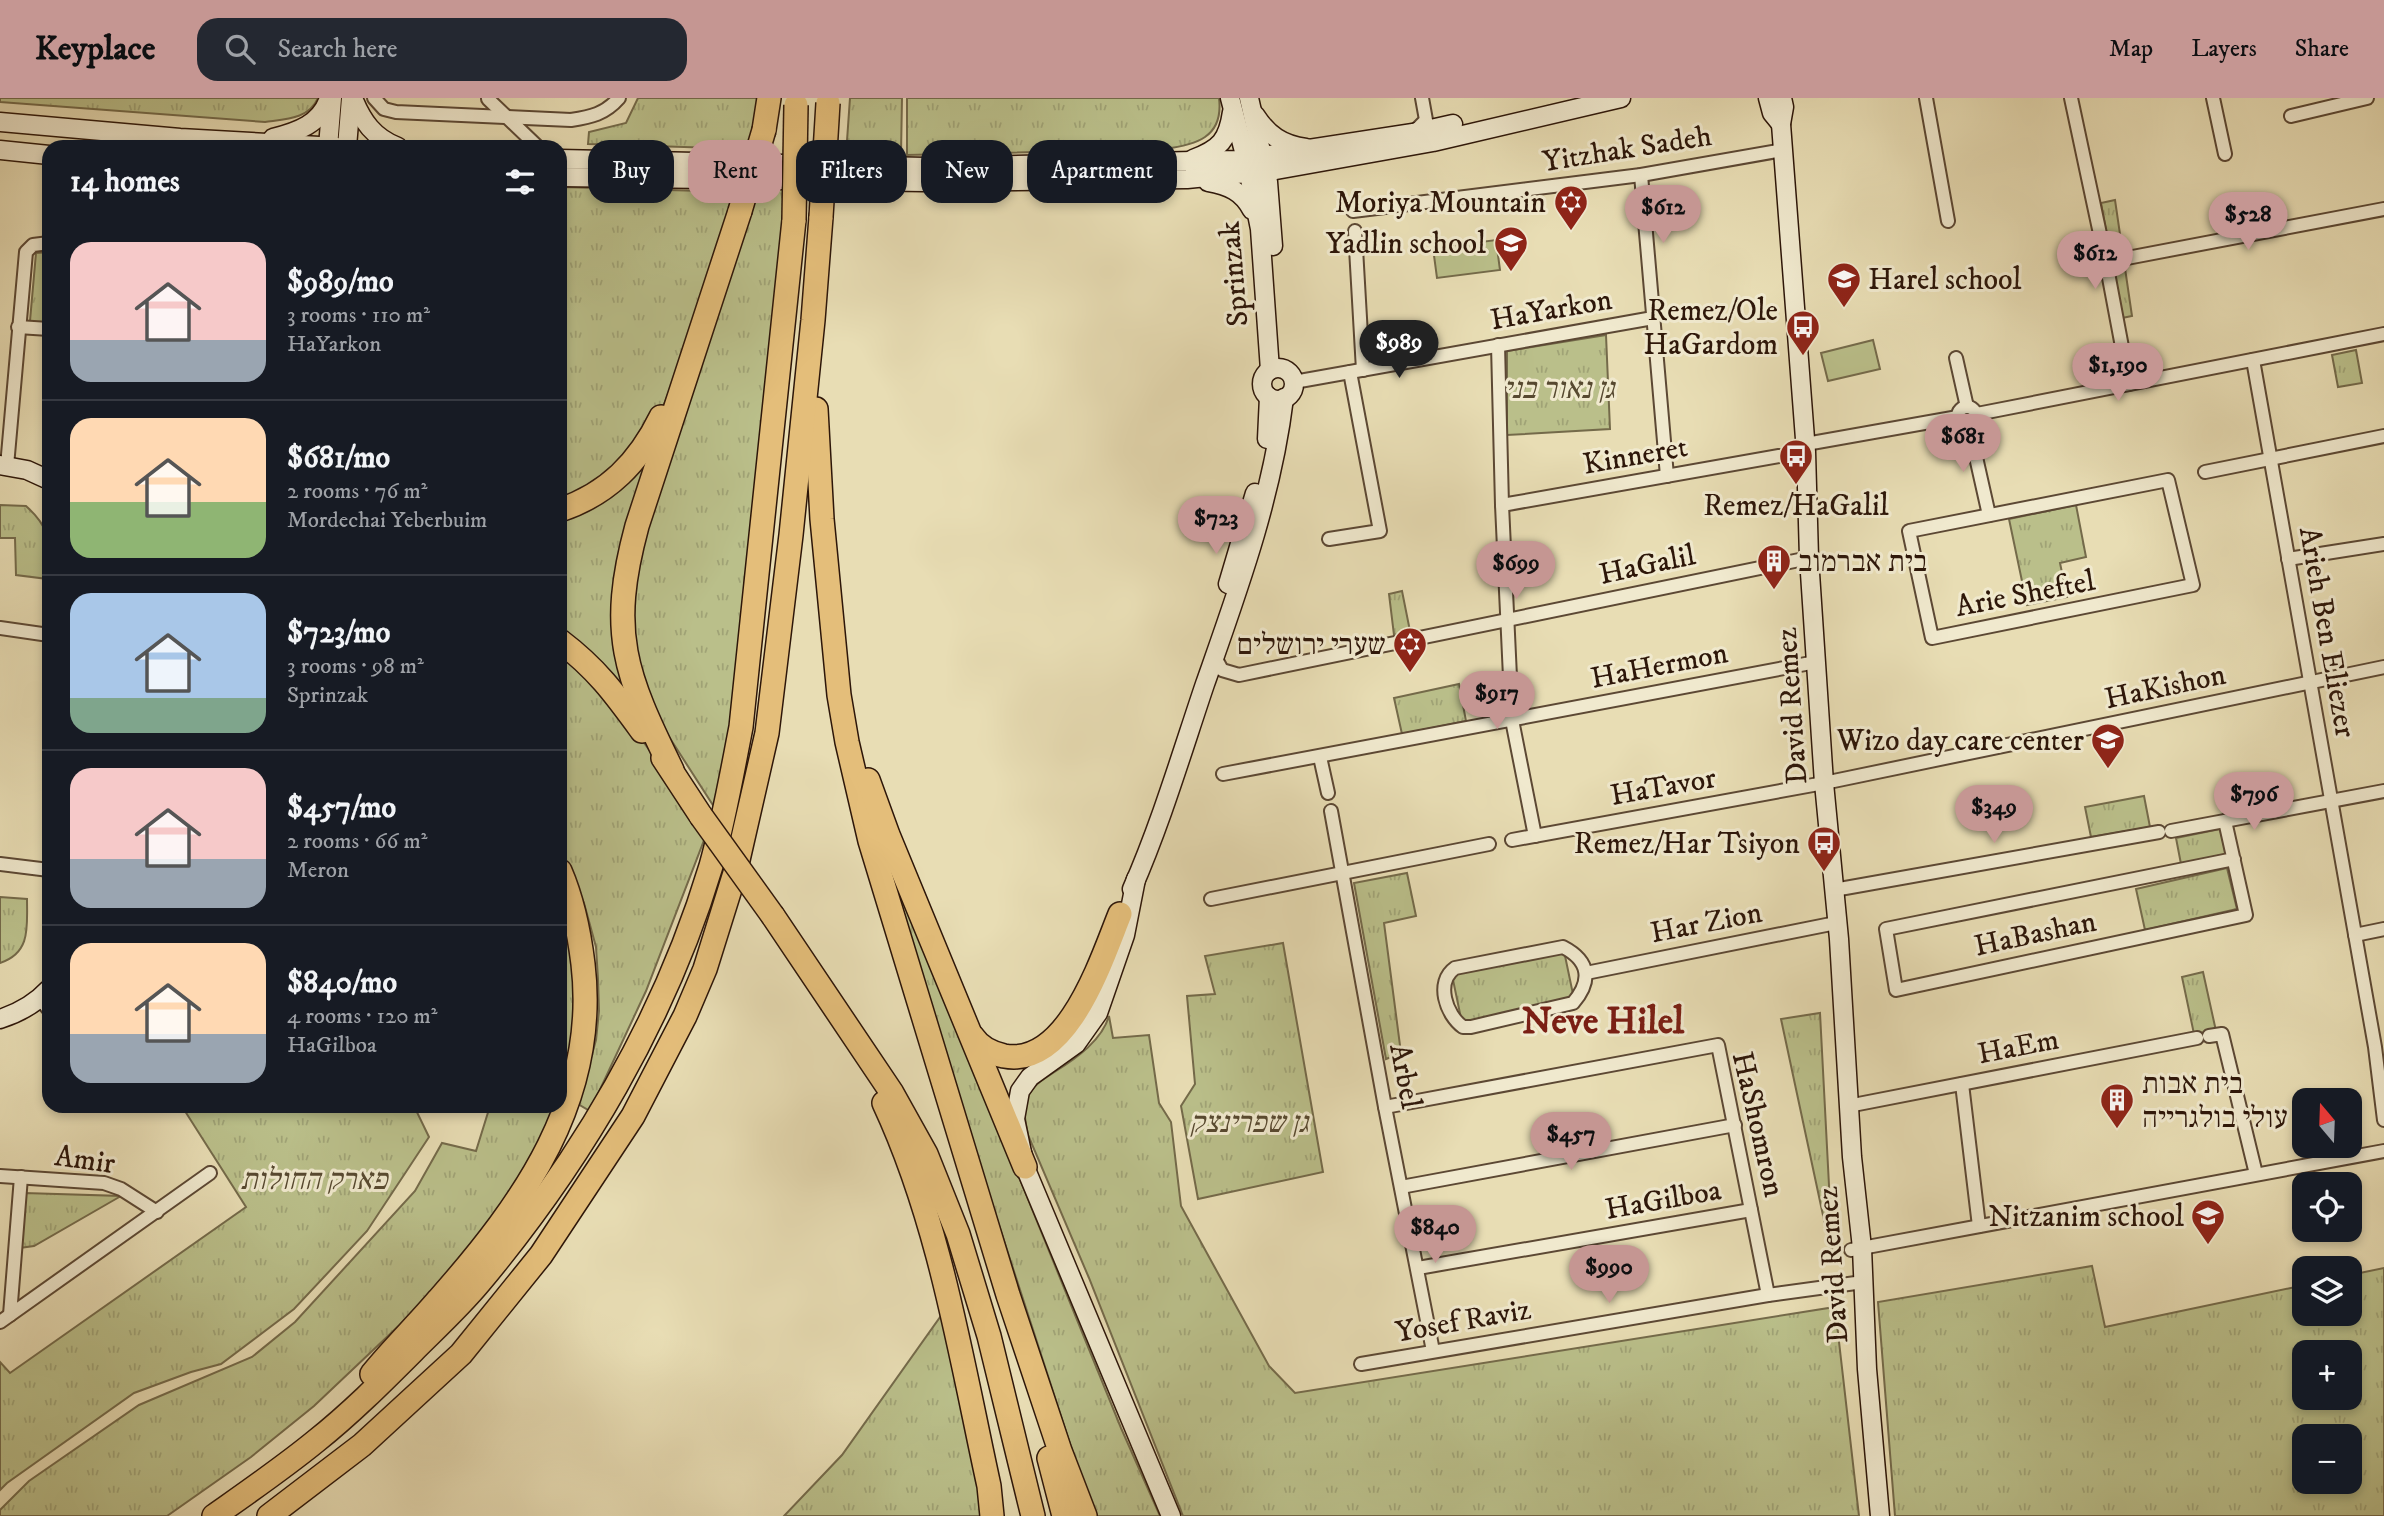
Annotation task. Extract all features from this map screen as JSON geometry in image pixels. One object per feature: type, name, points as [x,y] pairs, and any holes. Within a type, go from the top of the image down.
[{"type":"highway","points":[[672,771],[630,678],[622,625],[625,575],[637,526],[740,211],[764,130],[769,98]]},
{"type":"highway","points":[[214,1516],[317,1441],[385,1379],[478,1284],[539,1206],[573,1157],[625,1070],[682,946],[711,866],[741,727],[794,220],[797,101]]},
{"type":"highway","points":[[269,1516],[362,1446],[461,1354],[548,1245],[633,1116],[685,1016],[705,969],[735,873],[767,733],[791,535],[814,305],[828,101]]},
{"type":"highway","points":[[814,305],[820,495],[839,695],[847,742],[870,841],[1008,1295],[1060,1451],[1085,1516]]},
{"type":"highway","points":[[567,508],[608,486],[631,466],[651,437],[693,351]]},
{"type":"highway","points":[[567,646],[606,681],[672,771],[892,1093],[926,1154],[958,1234],[989,1336],[1033,1516]]},
{"type":"highway","points":[[839,695],[888,835],[1025,1167]]},
{"type":"highway","points":[[567,890],[575,911],[586,1011],[584,1038],[567,1105]]},
{"type":"highway","points":[[964,1021],[974,1040],[984,1049],[998,1055],[1011,1057],[1028,1054],[1043,1047],[1074,1014],[1122,925]]},
{"type":"highway","points":[[835,1010],[889,1115],[919,1190],[932,1233],[963,1368],[989,1486],[992,1516]]},
{"type":"highway","points":[[317,1441],[394,1348],[439,1300],[506,1216],[550,1148],[565,1113]]},
{"type":"highway","points":[[1008,1295],[1064,1516]]},
{"type":"highway","points":[[1006,1408],[1024,1516]]},
{"type":"main road","points":[[260,140],[287,135],[309,126],[331,98]]},
{"type":"main road","points":[[328,140],[331,98]]},
{"type":"main road","points":[[348,140],[352,98]]},
{"type":"main road","points":[[352,98],[376,135],[385,140]]},
{"type":"main road","points":[[1178,163],[1209,152],[1227,137],[1232,111],[1230,98]]},
{"type":"main road","points":[[1230,98],[1256,165]]},
{"type":"main road","points":[[567,177],[925,182],[1187,179],[1323,148],[1413,133],[1570,98]]},
{"type":"main road","points":[[567,159],[926,167],[1178,163],[1256,165],[1433,142],[1621,98]]},
{"type":"main road","name":"David Remez","points":[[1768,98],[1772,113],[1781,124]]},
{"type":"main road","name":"David Remez","points":[[1782,98],[1784,107],[1781,124],[1806,444],[1809,558],[1834,890],[1858,1283],[1880,1516]]},
{"type":"main road","points":[[1250,104],[1256,165]]},
{"type":"main road","points":[[1250,104],[1265,129],[1279,140],[1293,146],[1323,148]]},
{"type":"main road","points":[[0,122],[230,140]]},
{"type":"main road","points":[[0,150],[42,154]]},
{"type":"main road","name":"Sprinzak","points":[[1256,165],[1275,369]]},
{"type":"main road","name":"Sprinzak","points":[[1256,165],[1271,225],[1275,369]]},
{"type":"main road","points":[[1187,179],[1234,189],[1247,201],[1260,229]]},
{"type":"main road","points":[[1171,1516],[1025,1167],[1015,1119],[1020,1091],[1030,1077],[1076,1044],[1090,1028],[1098,1013],[1136,879],[1259,525],[1277,446],[1277,398],[1262,385],[1265,375],[1275,369],[1291,374],[1294,382],[1291,393],[1277,398]]},
{"type":"main road","points":[[1194,718],[1206,662],[1257,488],[1277,398]]},
{"type":"main road","points":[[3,466],[27,470],[42,477]]},
{"type":"main road","points":[[0,1019],[42,1001]]},
{"type":"street","points":[[374,98],[384,110],[396,112],[571,120],[595,116],[610,108],[619,98]]},
{"type":"street","points":[[1413,133],[1422,127],[1426,120],[1422,98]]},
{"type":"street","points":[[1926,98],[1948,221]]},
{"type":"street","points":[[2071,98],[2129,384]]},
{"type":"street","points":[[2213,98],[2225,154]]},
{"type":"street","points":[[2291,116],[2336,101],[2367,98]]},
{"type":"street","points":[[488,99],[531,140]]},
{"type":"street","name":"Yitzhak Sadeh","points":[[1353,211],[1640,175],[1783,150]]},
{"type":"street","points":[[1640,175],[1667,476]]},
{"type":"street","points":[[2106,262],[2384,209]]},
{"type":"street","points":[[1329,539],[1380,531],[1357,371],[1355,231]]},
{"type":"street","points":[[3,466],[26,252],[33,245],[42,244]]},
{"type":"street","name":"HaYarkon","points":[[1294,382],[1653,318]]},
{"type":"street","points":[[18,327],[42,329]]},
{"type":"street","points":[[1958,418],[1961,409],[1971,410],[2129,384],[2384,334]]},
{"type":"street","points":[[1499,345],[1502,506],[1511,720],[1535,836]]},
{"type":"street","points":[[1956,358],[1976,420],[1969,426]]},
{"type":"street","name":"Arieh Ben Eliezer","points":[[2253,360],[2355,935],[2379,1046],[2384,1121]]},
{"type":"street","points":[[1806,444],[1958,418]]},
{"type":"street","points":[[1958,418],[1963,425],[1969,426]]},
{"type":"street","points":[[1969,426],[1989,515]]},
{"type":"street","points":[[2206,472],[2384,436]]},
{"type":"street","name":"Kinneret","points":[[1502,506],[1779,456]]},
{"type":"street","name":"Arie Sheftel","points":[[2168,480],[2193,585],[1932,638],[1909,531],[1989,515],[2168,480]]},
{"type":"street","points":[[2288,559],[2384,544]]},
{"type":"street","name":"HaGalil","points":[[1215,657],[1222,670],[1239,675],[1809,558]]},
{"type":"street","points":[[0,628],[42,634]]},
{"type":"street","name":"HaHermon","points":[[1223,774],[1816,662]]},
{"type":"street","name":"HaKishon","points":[[1824,783],[2384,667]]},
{"type":"street","points":[[1320,757],[1328,793]]},
{"type":"street","name":"HaTavor","points":[[1512,840],[1824,783]]},
{"type":"street","points":[[1834,890],[2384,791]]},
{"type":"street","name":"Arbel","points":[[1331,811],[1433,1351]]},
{"type":"street","points":[[2225,821],[2234,859]]},
{"type":"street","points":[[1211,899],[1489,844]]},
{"type":"street","name":"HaBashan","points":[[2234,859],[2246,915],[1896,990],[1886,929],[2234,859]]},
{"type":"street","points":[[0,864],[42,869]]},
{"type":"street","name":"Har Zion","points":[[1586,973],[1836,923]]},
{"type":"street","points":[[2355,935],[2384,929]]},
{"type":"street","points":[[1563,947],[1576,956],[1586,973],[1586,985],[1573,1003],[1471,1027],[1463,1027],[1452,1017],[1444,987],[1445,978],[1455,968],[1563,947]]},
{"type":"street","name":"HaEm","points":[[1848,1105],[2222,1034],[2256,1174]]},
{"type":"street","name":"HaShomron","points":[[1385,1107],[1718,1045],[1768,1296]]},
{"type":"street","points":[[1962,1084],[1979,1226]]},
{"type":"street","points":[[1401,1187],[1735,1125]]},
{"type":"street","points":[[1857,1249],[2384,1151]]},
{"type":"street","points":[[5,1319],[210,1173]]},
{"type":"street","name":"Amir","points":[[0,1176],[104,1183],[121,1188],[157,1212]]},
{"type":"street","points":[[5,1319],[21,1177]]},
{"type":"street","name":"HaGilboa","points":[[1419,1268],[1751,1210]]},
{"type":"street","name":"Yosef Raviz","points":[[1361,1364],[1858,1283]]},
{"type":"green space","points":[[0,98],[318,98],[303,114],[265,122],[0,102]]},
{"type":"green space","points":[[638,98],[761,98],[750,140],[688,140],[688,147],[674,147],[674,140],[588,140],[589,132],[626,123]]},
{"type":"green space","points":[[850,98],[902,98],[901,140],[847,140]]},
{"type":"green space","points":[[907,98],[1219,98],[1217,122],[1212,131],[1196,142],[1177,147],[1177,140],[1027,140],[1027,152],[1013,153],[1013,140],[921,140],[921,155],[907,155]]},
{"type":"green space","points":[[567,187],[588,188],[588,203],[674,203],[674,190],[688,191],[688,203],[735,203],[651,437],[567,504]]},
{"type":"green space","points":[[782,187],[787,187],[733,722],[718,813],[655,715],[638,670],[627,600],[639,549],[753,203],[782,203]]},
{"type":"green space","points":[[2115,200],[2132,316],[2122,318],[2101,203]]},
{"type":"green space","points":[[1496,240],[1500,270],[1437,278],[1433,248]]},
{"type":"green space","points":[[36,253],[42,253],[42,323],[30,321]]},
{"type":"green space","name":"גן נאור בני","points":[[1606,335],[1610,429],[1507,435],[1507,351]]},
{"type":"green space","points":[[1873,340],[1880,369],[1828,381],[1821,353]]},
{"type":"green space","points":[[2356,350],[2362,383],[2338,387],[2332,355]]},
{"type":"green space","points":[[655,451],[626,533],[628,696],[582,646],[567,634],[567,512]]},
{"type":"green space","points":[[0,505],[26,506],[42,525],[42,578],[16,575],[15,538],[0,538]]},
{"type":"green space","points":[[2076,505],[2086,557],[2060,563],[2067,597],[2027,605],[2009,519]]},
{"type":"green space","points":[[1402,591],[1410,631],[1394,635],[1389,594]]},
{"type":"green space","points":[[567,657],[617,705],[675,786],[706,835],[646,991],[590,1111],[578,1104],[596,1040],[599,1011],[596,947],[584,903],[567,865]]},
{"type":"green space","points":[[1459,684],[1466,721],[1402,734],[1394,698]]},
{"type":"green space","points":[[2144,796],[2150,827],[2091,837],[2085,807]]},
{"type":"green space","points":[[2220,829],[2226,854],[2181,864],[2176,838]]},
{"type":"green space","points":[[2227,868],[2237,909],[2145,930],[2136,889]]},
{"type":"green space","points":[[1407,873],[1416,916],[1384,923],[1401,1053],[1386,1059],[1354,883]]},
{"type":"green space","points":[[0,897],[27,899],[27,929],[17,953],[0,963]]},
{"type":"green space","points":[[906,899],[1121,1428],[1160,1516],[1097,1516],[1076,1462],[969,1133],[898,902]]},
{"type":"green space","points":[[567,936],[573,948],[579,994],[567,1063]]},
{"type":"green space","name":"גן שפרינצק","points":[[1283,943],[1323,1172],[1198,1199],[1181,1106],[1195,1084],[1187,996],[1215,994],[1205,956]]},
{"type":"green space","points":[[1564,951],[1574,999],[1462,1023],[1452,975]]},
{"type":"green space","points":[[2203,972],[2216,1031],[2194,1034],[2182,977]]},
{"type":"green space","points":[[1820,1013],[1833,1262],[1781,1019]]},
{"type":"green space","points":[[1109,1016],[1113,1038],[1149,1035],[1159,1103],[1171,1122],[1181,1206],[1269,1366],[1295,1393],[1835,1307],[1859,1516],[1183,1516],[1089,1278],[1028,1135],[1026,1123],[1025,1106],[1034,1087],[1088,1048],[1101,1033]]},
{"type":"green space","name":"פארק החולות","points":[[186,1113],[417,1113],[429,1137],[367,1231],[294,1309],[221,1364],[134,1393],[0,1490],[0,1362],[10,1373],[246,1207]]},
{"type":"green space","points":[[488,1113],[555,1113],[496,1217],[408,1317],[314,1406],[251,1457],[167,1516],[0,1516],[0,1510],[29,1481],[139,1405],[252,1357],[295,1322],[415,1191],[442,1143],[476,1151]]},
{"type":"green space","points":[[24,1193],[121,1196],[34,1246],[19,1248]]},
{"type":"green space","points":[[2092,1266],[2105,1327],[2292,1288],[2292,1326],[2362,1326],[2362,1273],[2384,1268],[2384,1516],[1895,1516],[1878,1302]]},
{"type":"green space","points":[[943,1313],[977,1474],[982,1516],[784,1516],[842,1455]]},
{"type":"place","name":"Moriya Mountain","points":[[1571,232]]},
{"type":"place","name":"Yadlin school","points":[[1511,273]]},
{"type":"place","name":"Harel school","points":[[1844,309]]},
{"type":"place","name":"Remez/Ole HaGardom","points":[[1803,357]]},
{"type":"place","name":"Remez/HaGalil","points":[[1796,486]]},
{"type":"place","name":"בית אברמוב","points":[[1774,591]]},
{"type":"place","name":"שערי ירושלים","points":[[1410,674]]},
{"type":"place","name":"Wizo day care center","points":[[2108,770]]},
{"type":"place","name":"Remez/Har Tsiyon","points":[[1824,873]]},
{"type":"place","name":"בית אבות עולי בולגרייה","points":[[2117,1130]]},
{"type":"place","name":"Nitzanim school","points":[[2208,1246]]},
{"type":"district","name":"Neve Hilel","points":[[1603,1020]]}]
